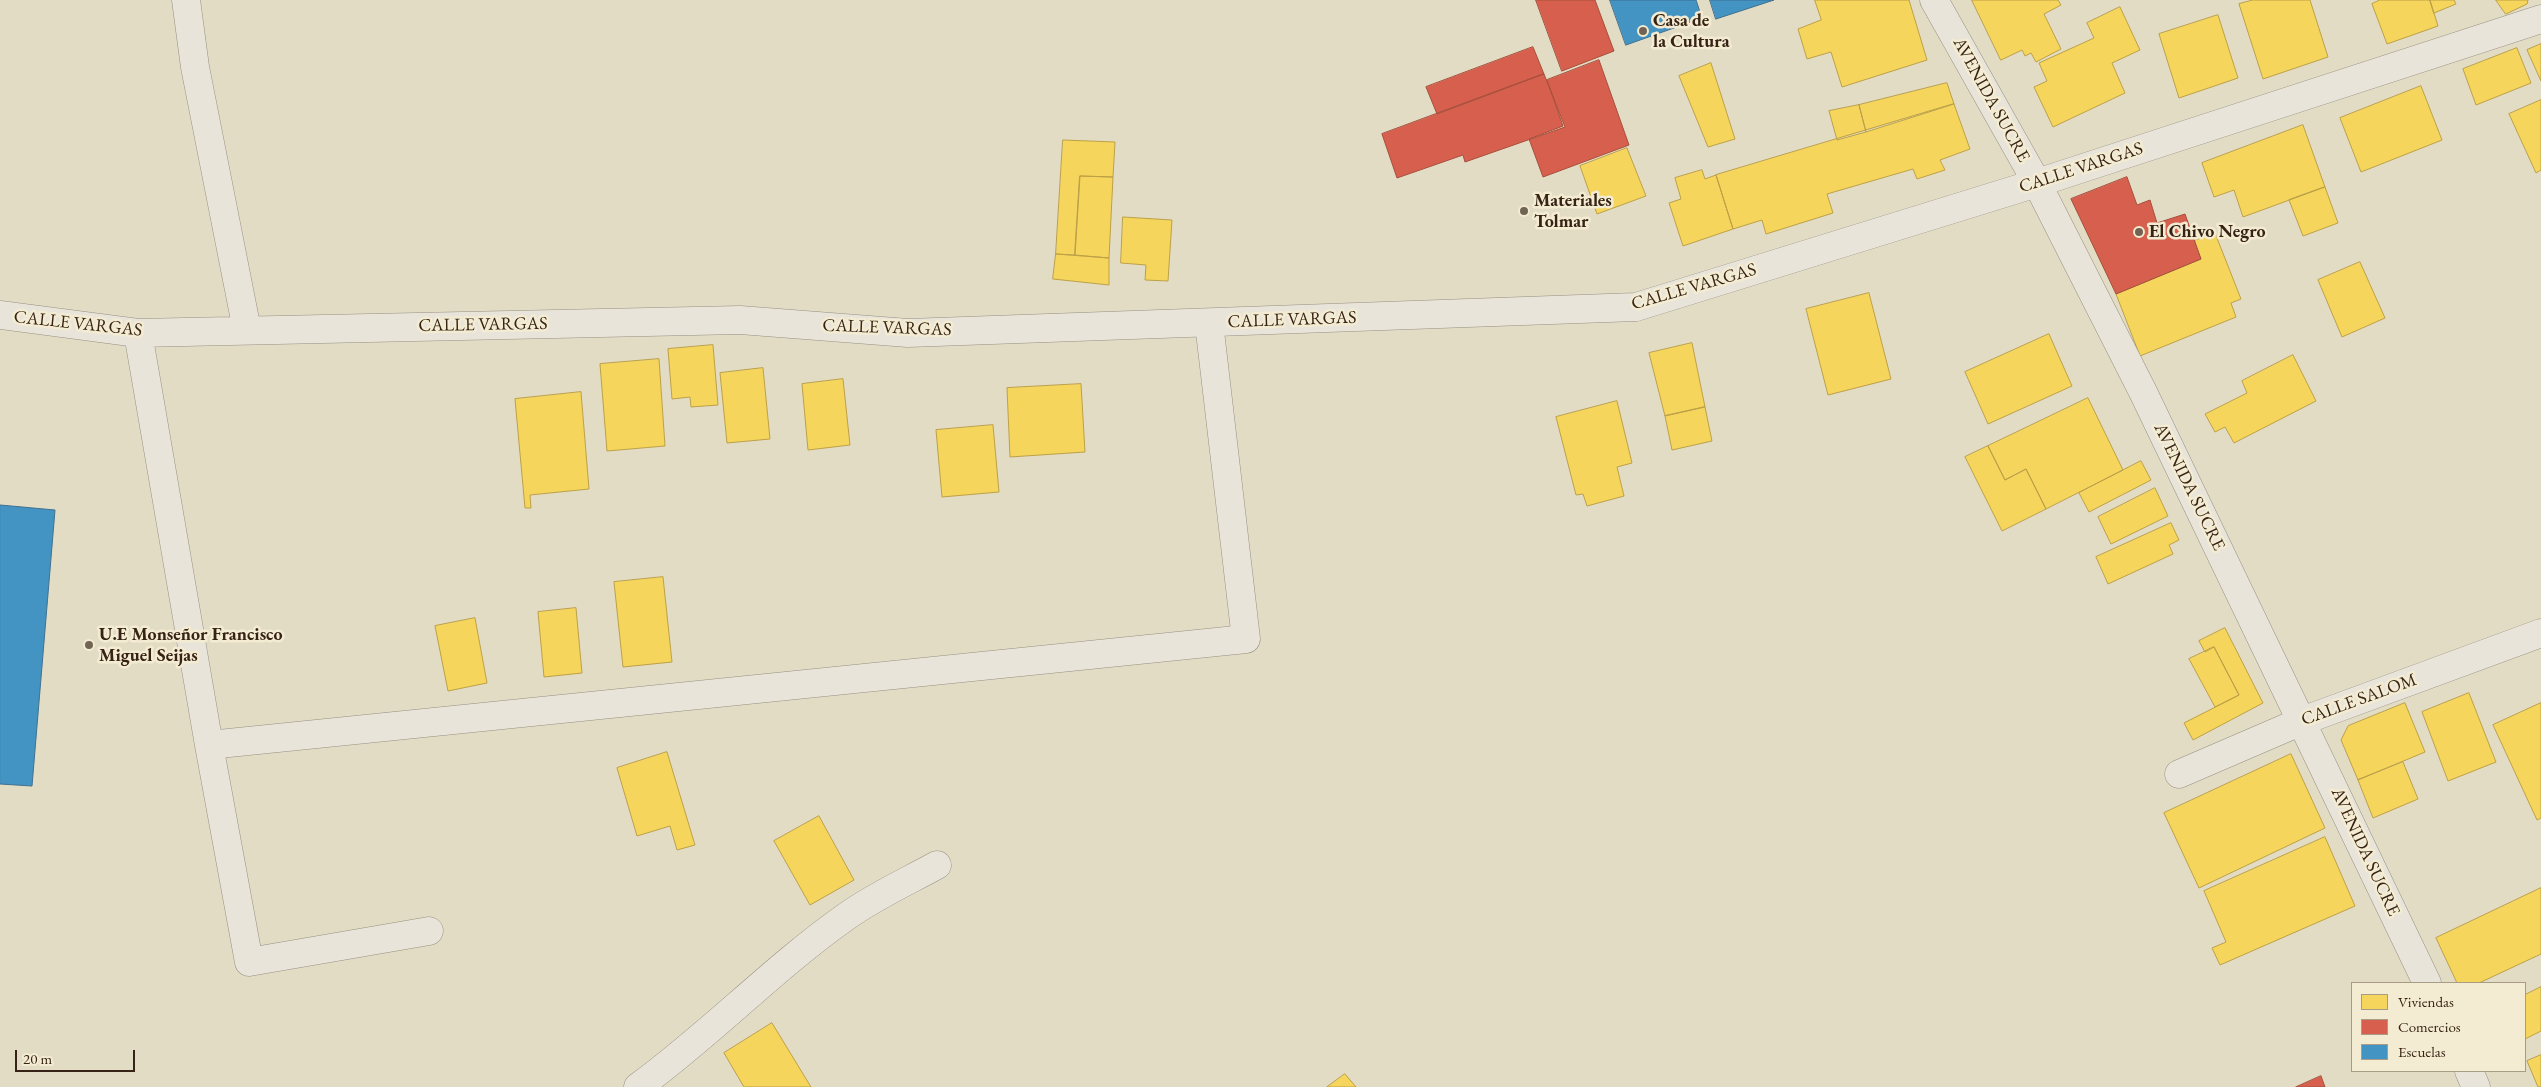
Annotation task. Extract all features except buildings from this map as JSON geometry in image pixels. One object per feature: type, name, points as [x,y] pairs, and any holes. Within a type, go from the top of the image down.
[{"type":"street","points":[[186,0],[196,67],[247,330]]},
{"type":"street","name":"AVENIDA SUCRE","points":[[1934,0],[2038,183],[2147,401],[2427,982]]},
{"type":"street","name":"CALLE VARGAS","points":[[0,315],[138,333],[740,320],[908,333],[1636,307],[2038,183],[2541,19]]},
{"type":"street","points":[[209,745],[1246,639],[1209,323]]},
{"type":"street","points":[[138,333],[209,745],[249,962],[429,931]]},
{"type":"street","name":"CALLE SALOM","points":[[2179,774],[2302,721],[2541,633]]},
{"type":"street","points":[[638,1087],[667,1066],[772,976],[848,915],[937,865]]},
{"type":"street","points":[[2469,1072],[2476,1087]]},
{"type":"place","name":"Casa de la Cultura","points":[[1643,31]]},
{"type":"place","name":"Materiales Tolmar","points":[[1524,211]]},
{"type":"place","name":"El Chivo Negro","points":[[2139,232]]},
{"type":"place","name":"U.E Monseñor Francisco Miguel Seijas","points":[[89,645]]}]
